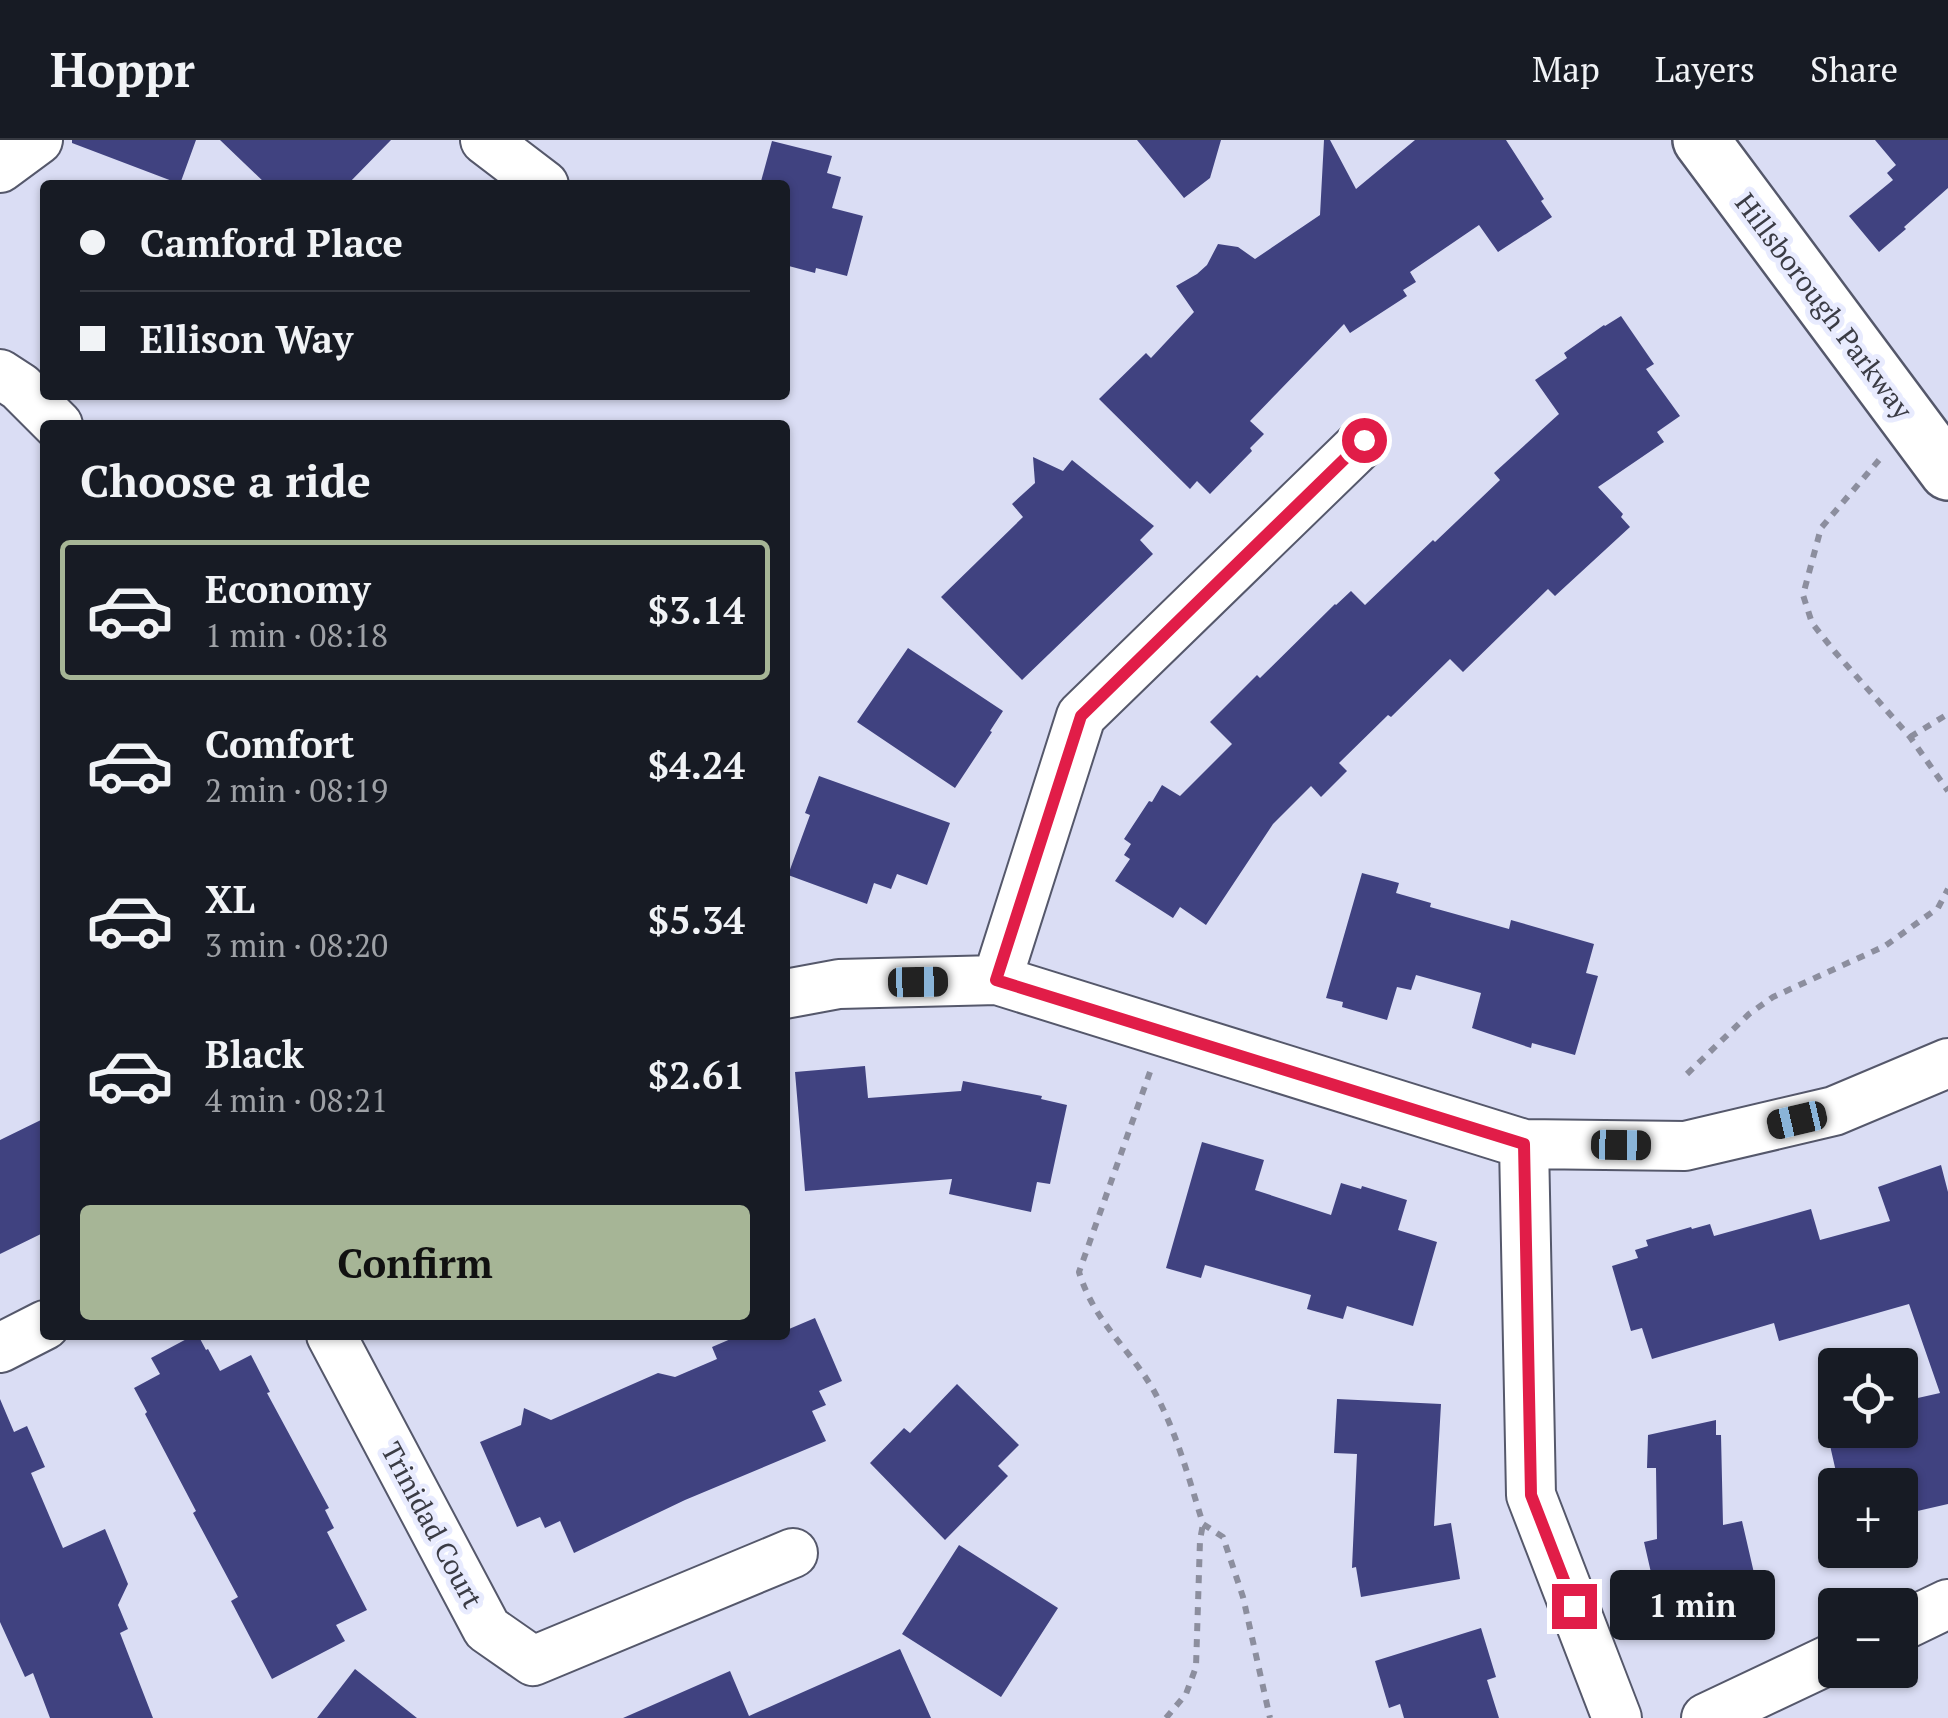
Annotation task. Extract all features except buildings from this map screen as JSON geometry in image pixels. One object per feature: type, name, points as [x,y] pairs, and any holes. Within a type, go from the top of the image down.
[{"type":"street","points":[[0,168],[38,140]]},
{"type":"street","points":[[485,140],[537,180]]},
{"type":"street","name":"Hillsborough Parkway","points":[[1716,145],[1948,472]]},
{"type":"street","points":[[0,374],[20,387],[53,420]]},
{"type":"street","points":[[996,980],[1081,716],[1364,440]]},
{"type":"street","points":[[790,993],[838,984],[996,980],[1524,1144],[1686,1146],[1834,1110],[1948,1063]]},
{"type":"street","points":[[1524,1144],[1531,1495],[1617,1718]]},
{"type":"street","points":[[0,1348],[40,1328]]},
{"type":"street","name":"Trinidad Court","points":[[334,1340],[486,1629],[533,1661],[793,1553]]},
{"type":"street","points":[[1918,1618],[1948,1604]]},
{"type":"street","points":[[1706,1718],[1818,1665]]},
{"type":"path","points":[[1884,455],[1821,528],[1803,595],[1812,623],[1910,737],[1948,791]]},
{"type":"path","points":[[1910,737],[1948,714]]},
{"type":"path","points":[[1688,1074],[1749,1014],[1772,997],[1885,946],[1938,908],[1948,889]]},
{"type":"path","points":[[1163,1033],[1078,1272],[1086,1298],[1153,1390],[1178,1443],[1203,1524],[1196,1668],[1186,1694],[1166,1718]]},
{"type":"path","points":[[1203,1524],[1223,1537],[1242,1597],[1270,1718]]},
{"type":"route","points":[[1364,440],[1081,716],[996,980],[1524,1144],[1531,1495],[1574,1606]]}]
